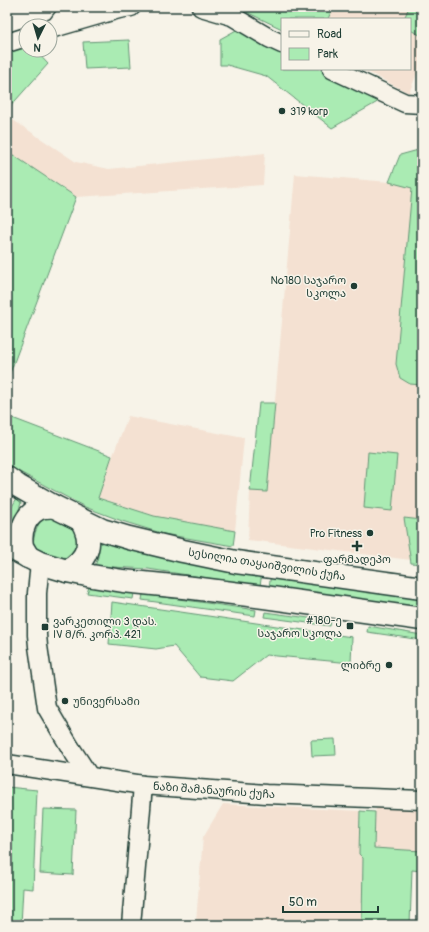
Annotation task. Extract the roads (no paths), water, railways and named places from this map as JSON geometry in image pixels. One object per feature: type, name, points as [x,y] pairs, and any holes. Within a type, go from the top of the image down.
[{"type":"main road","name":"სესილია თაყაიშვილის ქუჩა","points":[[7,478],[53,506],[81,520],[102,530],[129,538],[236,562],[422,588]]},
{"type":"main road","points":[[34,560],[22,547],[21,533],[25,522],[32,514],[43,508],[53,506]]},
{"type":"main road","points":[[67,571],[80,562],[88,547],[89,537],[86,527],[81,520]]},
{"type":"main road","points":[[7,546],[34,560],[67,571],[123,581],[193,588],[422,619]]},
{"type":"street","points":[[58,22],[71,7]]},
{"type":"street","points":[[58,27],[131,7]]},
{"type":"street","points":[[201,7],[232,16],[281,44]]},
{"type":"street","points":[[7,43],[18,40]]},
{"type":"street","points":[[334,70],[405,102],[422,104]]},
{"type":"street","points":[[34,560],[37,593],[37,635],[47,708],[88,776]]},
{"type":"street","name":"ნაზი შამანაურის ქუჩა","points":[[7,764],[143,785],[266,794],[422,800]]},
{"type":"street","points":[[131,925],[143,785]]},
{"type":"place","name":"319 korp","points":[[282,111]]},
{"type":"place","name":"№180 საჯარო სკოლა","points":[[354,286]]},
{"type":"place","name":"Pro Fitness","points":[[370,533]]},
{"type":"place","name":"ფარმადეპო","points":[[357,546]]},
{"type":"place","name":"#180-ე საჯარო სკოლა","points":[[350,626]]},
{"type":"place","name":"ვარკეთილი 3 დას. IV მ/რ. კორპ. 421","points":[[45,627]]},
{"type":"place","name":"ლიბრე","points":[[389,665]]},
{"type":"place","name":"უნივერსამი","points":[[65,701]]}]
